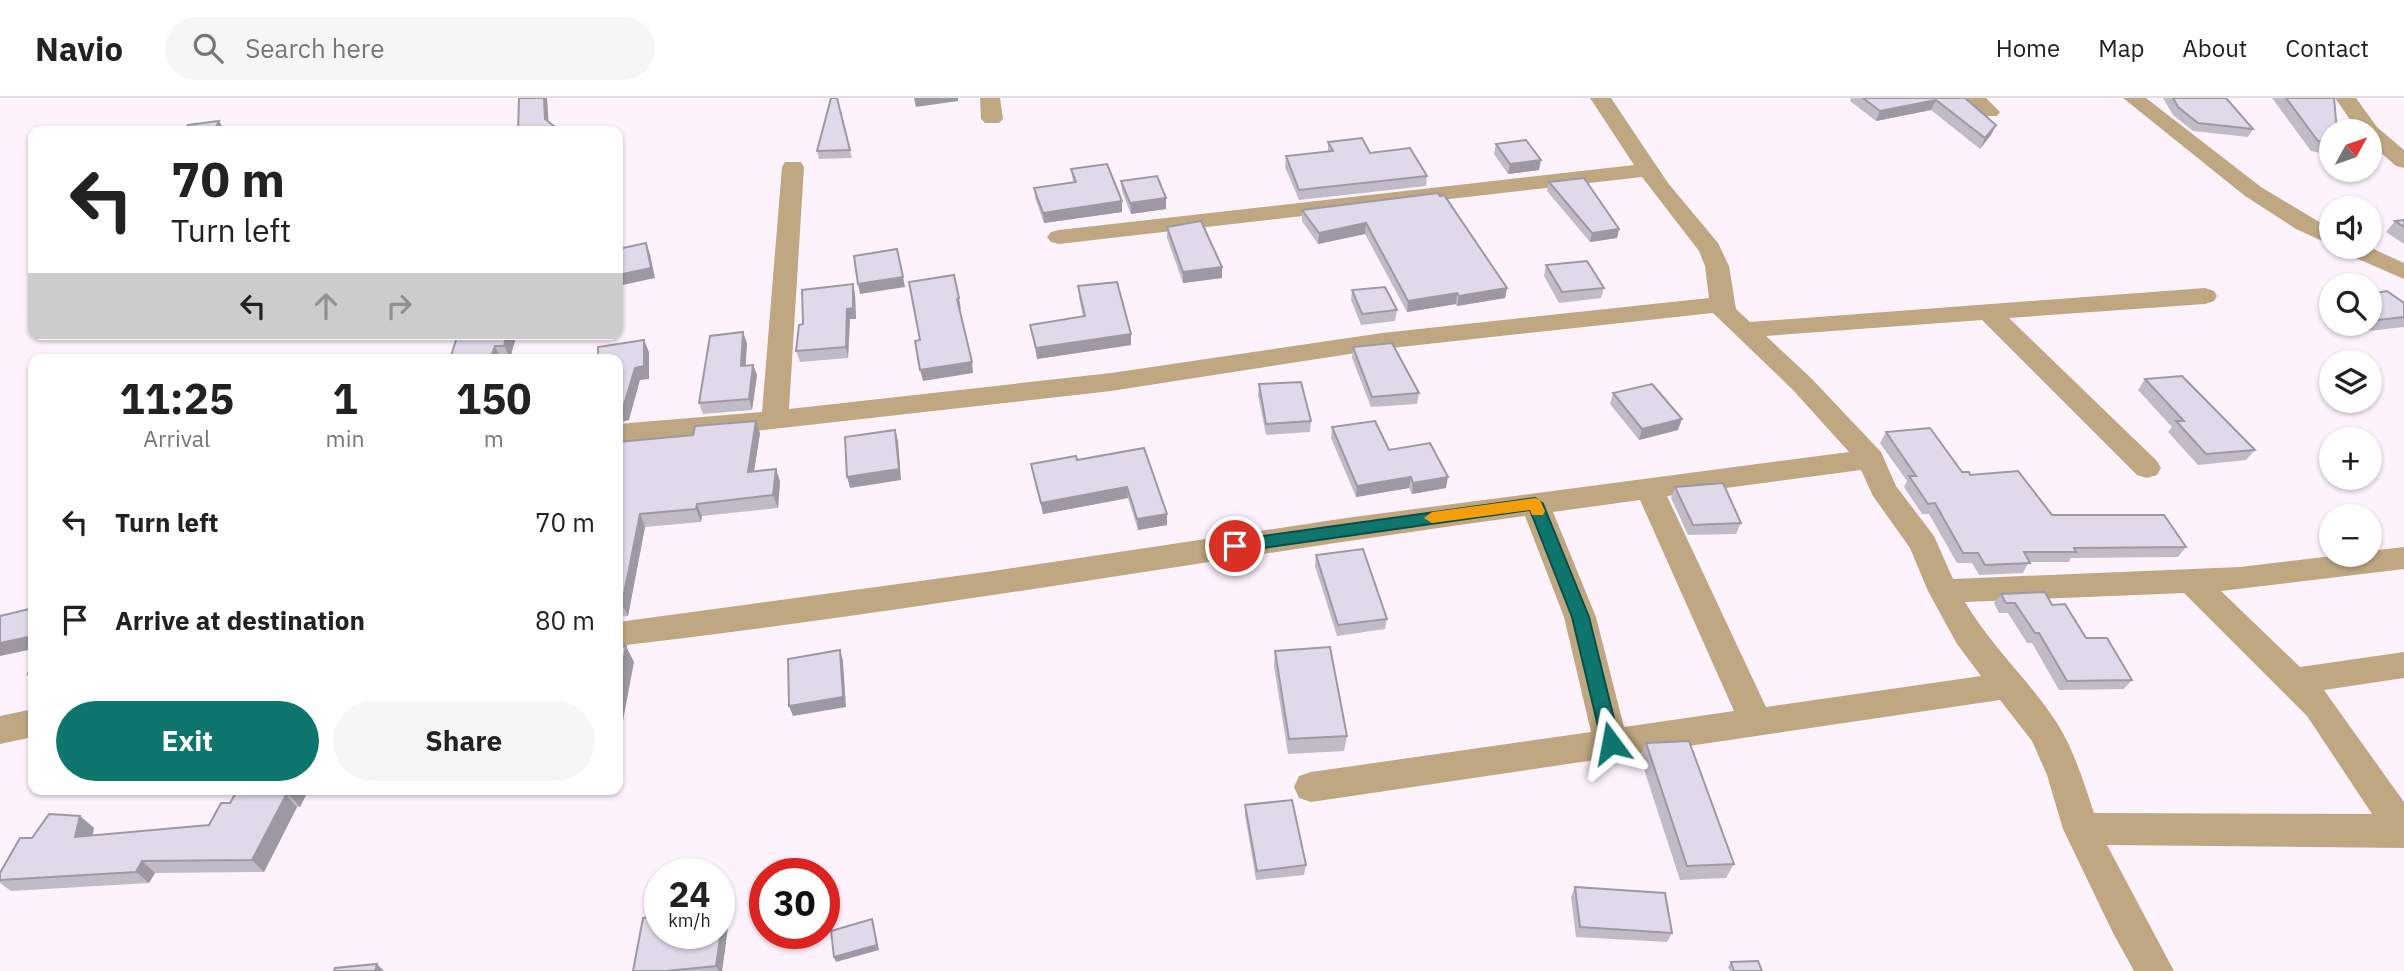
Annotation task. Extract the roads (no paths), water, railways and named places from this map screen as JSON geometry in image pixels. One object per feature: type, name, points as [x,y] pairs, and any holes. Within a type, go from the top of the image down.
[{"type":"street","points":[[1600,98],[1619,120],[1670,200],[1696,227],[1715,260],[1721,304],[1725,312],[1802,384],[1871,459],[1884,489],[1923,544],[1943,591],[1968,635],[2045,733],[2064,775],[2081,829],[2126,921],[2155,971]]},
{"type":"street","points":[[1974,98],[1990,112]]},
{"type":"street","points":[[2133,98],[2264,199],[2319,232]]},
{"type":"street","points":[[2345,98],[2360,119]]},
{"type":"street","points":[[2382,143],[2404,162]]},
{"type":"street","points":[[775,419],[793,167]]},
{"type":"street","points":[[1059,237],[1649,170]]},
{"type":"street","points":[[2376,259],[2404,272]]},
{"type":"street","points":[[1745,330],[2204,296]]},
{"type":"street","points":[[623,433],[775,419],[1111,382],[1382,341],[1721,304]]},
{"type":"street","points":[[1988,312],[2147,468]]},
{"type":"street","points":[[623,633],[973,586],[1346,529],[1871,459]]},
{"type":"street","points":[[1648,489],[1756,722]]},
{"type":"street","points":[[1535,504],[1580,617],[1611,743]]},
{"type":"street","points":[[1943,591],[2240,579],[2404,558]]},
{"type":"street","points":[[2191,581],[2319,706],[2403,831]]},
{"type":"street","points":[[2293,681],[2404,665]]},
{"type":"street","points":[[1311,787],[2009,685]]},
{"type":"street","points":[[0,730],[28,724]]},
{"type":"street","points":[[2081,829],[2403,831]]}]
